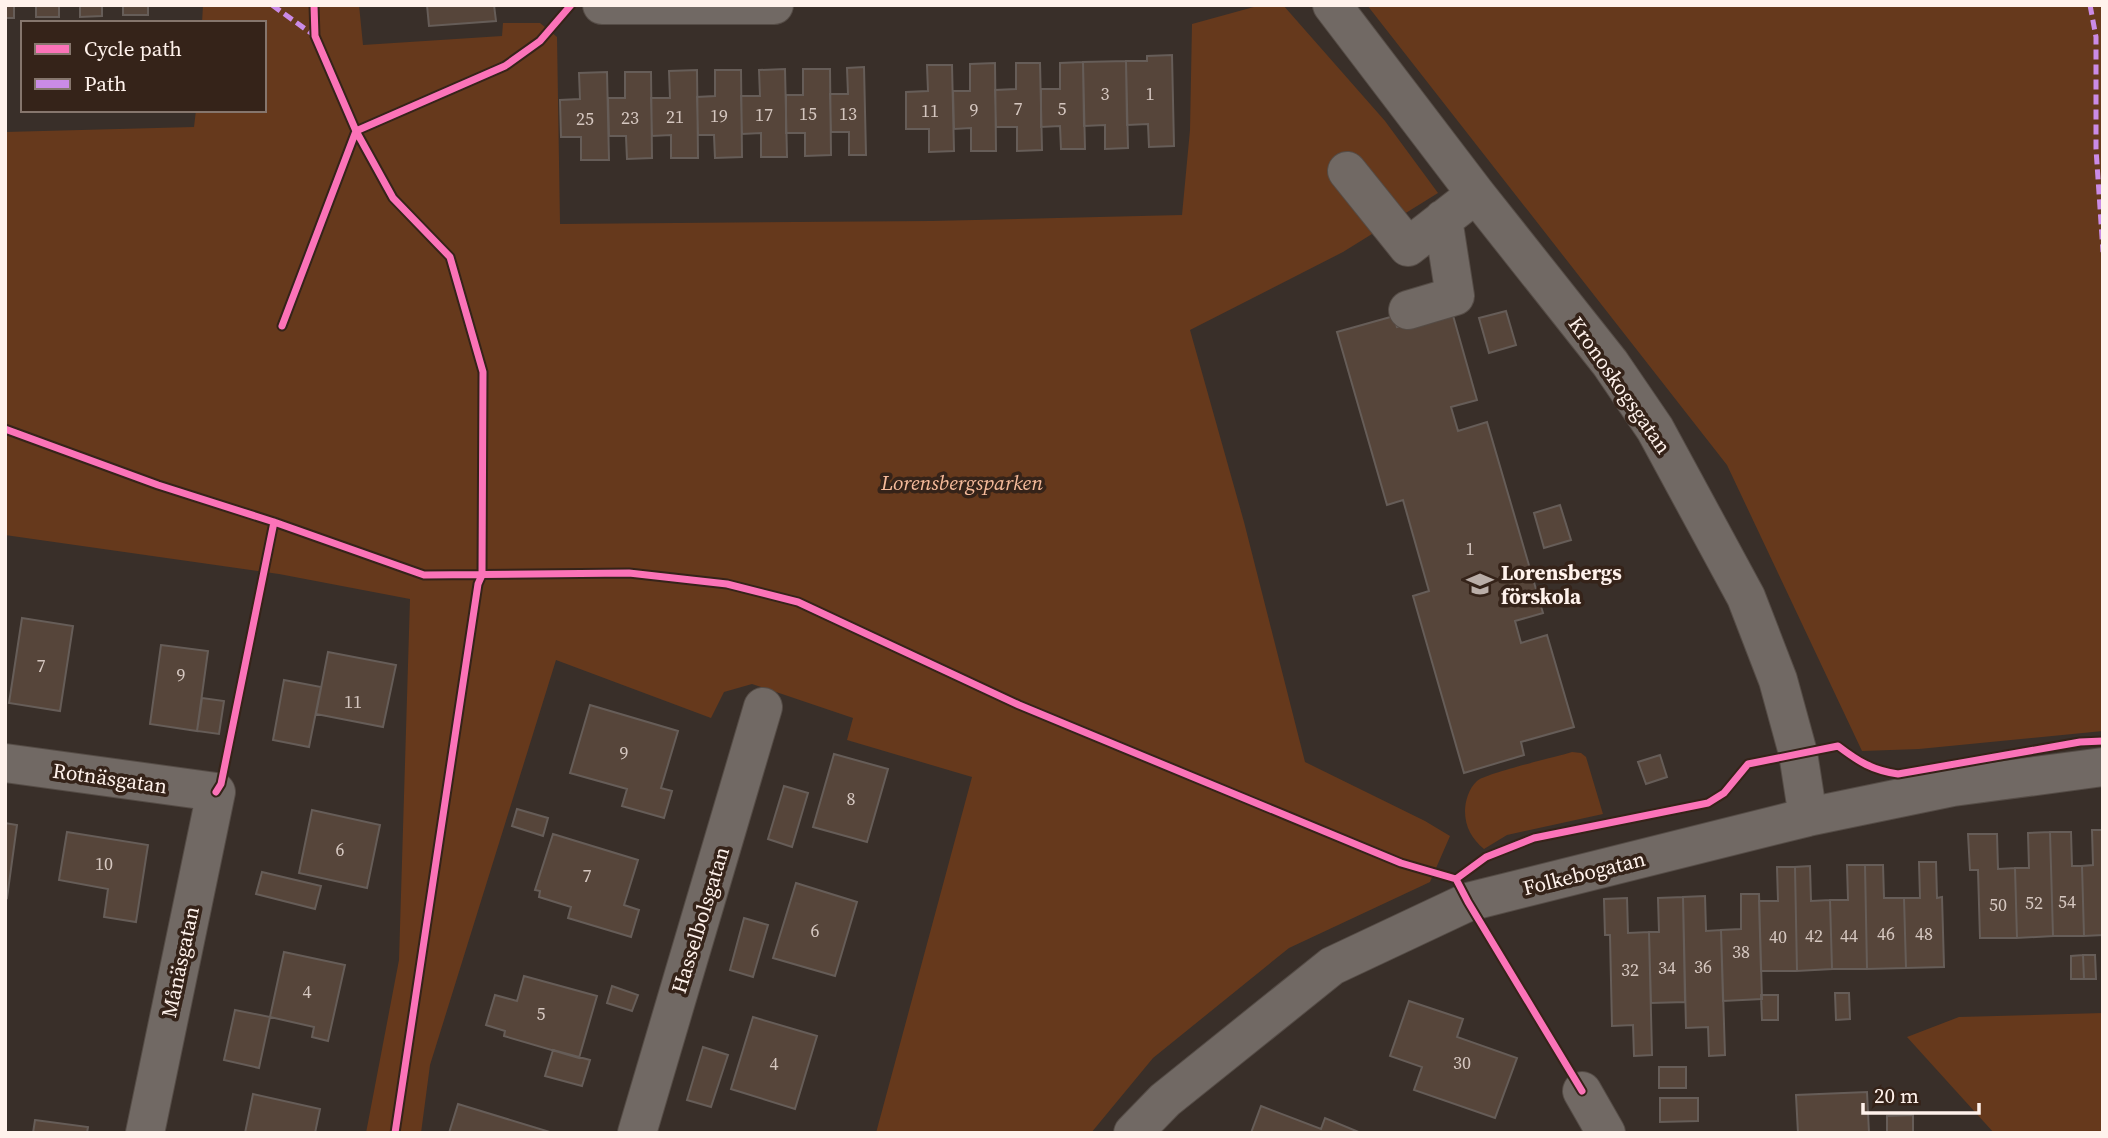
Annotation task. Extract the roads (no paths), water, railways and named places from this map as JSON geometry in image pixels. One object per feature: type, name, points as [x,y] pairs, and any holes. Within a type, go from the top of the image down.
[{"type":"street","points":[[602,5],[774,5]]},
{"type":"street","name":"Kronoskogsgatan","points":[[1332,5],[1476,194],[1610,363],[1656,429],[1746,597],[1778,680],[1798,753],[1808,817]]},
{"type":"street","points":[[1347,171],[1408,247],[1476,194]]},
{"type":"street","points":[[1408,310],[1455,296],[1443,219]]},
{"type":"street","name":"Hasselbolsgatan","points":[[636,1133],[763,707]]},
{"type":"street","name":"Rotnäsgatan","points":[[5,763],[216,792]]},
{"type":"street","name":"Folkebogatan","points":[[1133,1133],[1166,1100],[1332,966],[1468,902],[1808,817],[1953,787],[2103,767]]},
{"type":"street","name":"Månäsgatan","points":[[145,1133],[216,792]]},
{"type":"street","points":[[1582,1091],[1606,1133]]},
{"type":"place","name":"Lorensbergs förskola","points":[[1480,584]]},
{"type":"park label","name":"Lorensbergsparken","points":[[962,482]]}]
